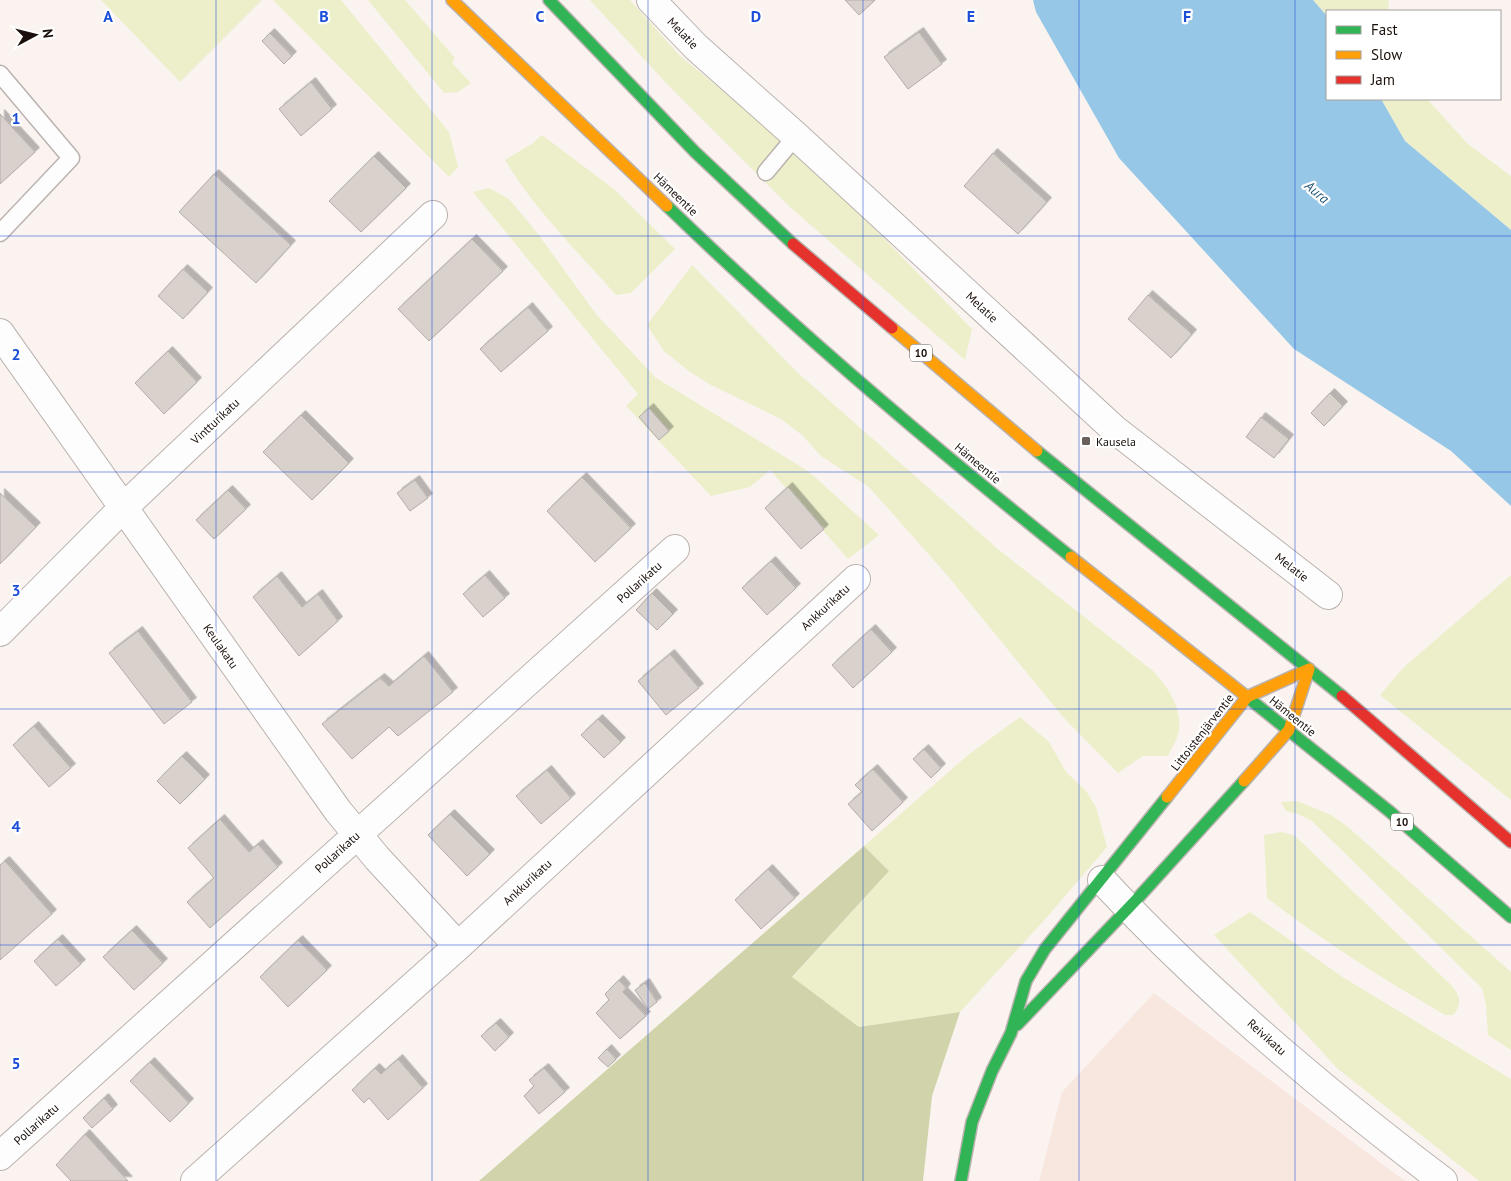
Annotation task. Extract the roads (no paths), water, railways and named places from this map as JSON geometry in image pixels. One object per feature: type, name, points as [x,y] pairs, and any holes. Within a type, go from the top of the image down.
[{"type":"main road","name":"Hämeentie","points":[[452,0],[729,266],[796,326],[1002,502],[1389,811],[1511,917]]},
{"type":"main road","name":"10","points":[[549,0],[695,152],[768,223],[1039,453],[1309,669],[1511,842]]},
{"type":"main road","name":"Littoistenjärventie","points":[[961,1181],[972,1122],[992,1071],[1011,1033],[1026,981],[1045,949],[1247,697],[1309,669]]},
{"type":"main road","name":"Littoistenjärventie","points":[[1011,1033],[1048,990],[1129,908],[1289,730],[1309,669]]},
{"type":"street","name":"Melatie","points":[[651,0],[696,47],[796,136],[1114,429],[1328,595]]},
{"type":"street","name":"Vintturikatu","points":[[0,632],[123,508],[433,215]]},
{"type":"street","name":"Keulakatu","points":[[0,334],[357,834],[458,946]]},
{"type":"street","name":"Pollarikatu","points":[[0,1156],[675,549]]},
{"type":"street","name":"Ankkurikatu","points":[[195,1181],[458,946],[856,579]]},
{"type":"street","name":"Reivikatu","points":[[1102,880],[1129,908],[1274,1044],[1433,1178]]},
{"type":"lane","points":[[0,74],[71,158],[0,233]]},
{"type":"lane","points":[[766,172],[796,136]]},
{"type":"water","name":"Aura","points":[[1033,0],[1313,0],[1326,15],[1326,100],[1382,100],[1405,141],[1511,230],[1511,506],[1451,451],[1294,349],[1119,158],[1036,12]]},
{"type":"place","name":"Kausela","points":[[1086,441]]}]
